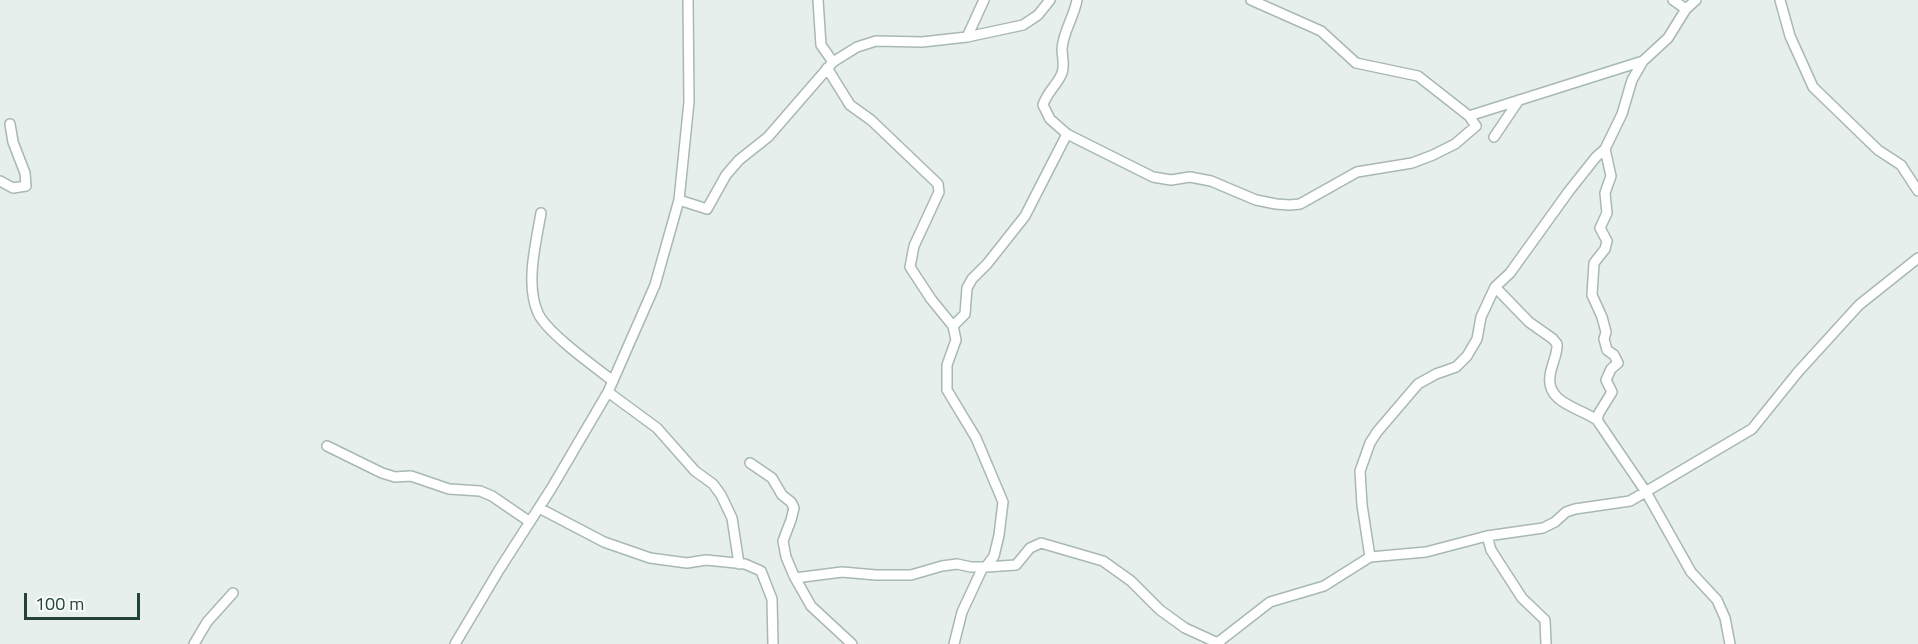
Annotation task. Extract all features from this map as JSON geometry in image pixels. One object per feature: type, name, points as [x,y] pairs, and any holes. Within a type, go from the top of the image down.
[{"type":"street","points":[[455,644],[608,392],[655,285],[679,200],[689,102],[688,0]]},
{"type":"street","points":[[818,0],[821,45],[850,105],[871,120],[938,184],[939,192],[914,246],[910,267],[931,299],[953,326],[956,340],[947,365],[947,390],[976,438],[1003,501],[994,556],[985,567],[962,612],[954,644]]},
{"type":"street","points":[[967,37],[984,0]]},
{"type":"street","points":[[679,200],[707,209],[726,175],[739,160],[768,136],[830,65],[857,46],[876,41],[922,42],[967,37],[1023,25],[1038,15],[1050,0]]},
{"type":"street","points":[[1077,0],[1062,50],[1064,61],[1062,73],[1043,105],[1050,118],[1066,134],[1153,177],[1171,180],[1190,177],[1211,181],[1256,200],[1290,205],[1314,197],[1357,172],[1412,163],[1455,144],[1476,126],[1469,116],[1418,76],[1356,63],[1321,31],[1251,0]]},
{"type":"street","points":[[1673,0],[1686,9]]},
{"type":"street","points":[[1370,557],[1362,505],[1360,471],[1370,443],[1418,384],[1456,367],[1467,356],[1477,339],[1481,317],[1495,286],[1510,273],[1569,191],[1605,149],[1622,114],[1632,80],[1643,61],[1668,38],[1686,9],[1696,0]]},
{"type":"street","points":[[1780,0],[1790,36],[1813,87],[1878,150],[1901,165],[1918,191]]},
{"type":"street","points":[[1469,116],[1643,61]]},
{"type":"street","points":[[1494,137],[1519,100]]},
{"type":"street","points":[[0,181],[13,188],[26,186],[25,174],[13,142],[10,124]]},
{"type":"street","points":[[953,326],[965,314],[968,288],[972,279],[987,264],[1025,216],[1066,134]]},
{"type":"street","points":[[1598,420],[1599,413],[1612,392],[1605,380],[1611,369],[1618,363],[1614,355],[1607,351],[1602,317],[1592,295],[1594,263],[1605,249],[1607,241],[1600,228],[1607,213],[1605,193],[1611,176],[1605,149]]},
{"type":"street","points":[[541,213],[532,272],[538,313],[550,330],[613,381]]},
{"type":"street","points":[[795,578],[842,572],[911,575],[957,564],[971,567],[1016,566],[1030,548],[1041,543],[1103,561],[1131,581],[1160,610],[1185,628],[1218,644],[1270,602],[1324,586],[1370,557],[1426,552],[1487,536],[1543,528],[1555,522],[1566,512],[1630,501],[1752,429],[1798,372],[1859,305],[1918,258]]},
{"type":"street","points":[[1495,286],[1529,322],[1557,344],[1549,379],[1555,396],[1563,403],[1598,420],[1646,492],[1691,572],[1717,600],[1725,618],[1730,644]]},
{"type":"street","points":[[608,392],[657,428],[694,471],[713,484],[732,518],[739,564]]},
{"type":"street","points":[[327,446],[395,477],[411,476],[449,489],[480,491],[492,496],[530,522]]},
{"type":"street","points":[[750,463],[772,478],[782,495],[791,502],[794,508],[792,520],[783,541],[786,557],[795,578],[811,606],[852,644]]},
{"type":"street","points":[[539,508],[604,542],[650,558],[687,563],[706,560],[739,564],[761,571],[772,598],[773,644]]},
{"type":"street","points":[[1487,536],[1491,550],[1522,598],[1545,620],[1546,644]]},
{"type":"street","points":[[194,644],[207,622],[232,593]]}]
